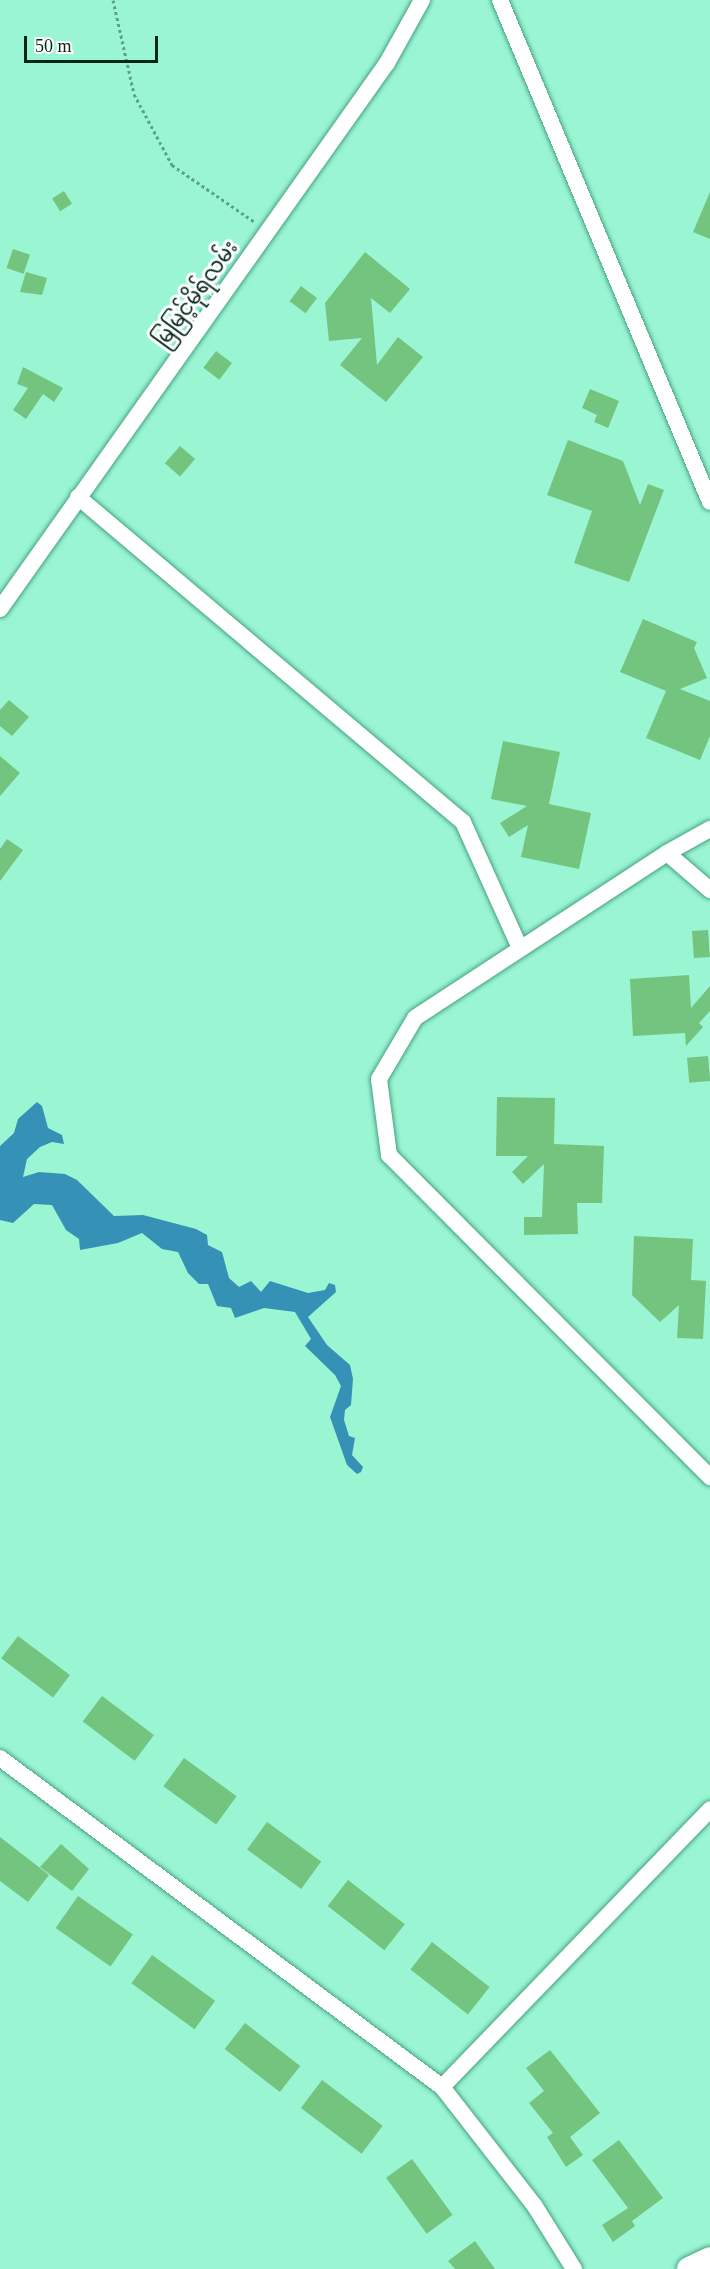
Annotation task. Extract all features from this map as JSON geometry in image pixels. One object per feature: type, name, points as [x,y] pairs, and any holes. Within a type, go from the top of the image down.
[{"type":"main road","points":[[689,2269],[710,2259]]},
{"type":"street","name":"မြမြင့်မိုရ်လမ်း","points":[[0,609],[387,63],[422,0]]},
{"type":"street","points":[[500,0],[710,502]]},
{"type":"street","points":[[78,497],[463,822],[520,948]]},
{"type":"street","points":[[710,829],[667,853],[415,1018],[379,1079],[389,1155],[710,1477]]},
{"type":"street","points":[[667,853],[710,890]]},
{"type":"street","points":[[0,1758],[442,2087],[534,2205],[574,2269]]},
{"type":"street","points":[[442,2087],[710,1809]]},
{"type":"path","points":[[113,0],[134,94],[172,165],[268,231]]},
{"type":"water","points":[[37,1102],[42,1106],[48,1128],[62,1135],[64,1144],[52,1142],[40,1147],[27,1159],[23,1177],[39,1172],[65,1174],[77,1180],[114,1216],[143,1215],[196,1229],[207,1235],[208,1245],[222,1252],[229,1278],[239,1287],[251,1281],[261,1292],[270,1281],[308,1293],[325,1290],[329,1283],[335,1285],[336,1292],[308,1317],[327,1345],[350,1365],[353,1379],[351,1405],[345,1410],[344,1420],[349,1436],[355,1438],[352,1455],[363,1467],[361,1472],[357,1474],[347,1465],[330,1417],[341,1386],[335,1375],[305,1346],[311,1339],[295,1312],[264,1308],[235,1318],[231,1308],[217,1306],[208,1284],[199,1284],[188,1273],[178,1252],[162,1249],[142,1233],[118,1243],[80,1250],[79,1239],[66,1230],[52,1205],[34,1204],[13,1223],[0,1220],[0,1146],[14,1133],[18,1119]]},
{"type":"building","points":[[64,191],[72,204],[60,211],[52,198]]},
{"type":"building","points":[[710,192],[710,239],[693,232]]},
{"type":"building","points":[[13,249],[30,255],[24,274],[6,268]]},
{"type":"building","points":[[365,252],[410,289],[390,313],[371,298],[377,365],[398,337],[423,357],[386,402],[340,365],[362,338],[329,341],[325,303]]},
{"type":"building","points":[[26,272],[47,278],[42,295],[20,292]]},
{"type":"building","points":[[301,286],[317,298],[306,313],[290,301]]},
{"type":"building","points":[[216,351],[232,363],[219,380],[203,368]]},
{"type":"building","points":[[23,367],[63,388],[54,402],[43,394],[26,419],[13,410],[28,388],[17,384]]},
{"type":"building","points":[[590,389],[619,401],[608,428],[594,422],[597,415],[582,408]]},
{"type":"building","points":[[568,440],[623,461],[640,505],[648,484],[664,490],[629,582],[574,563],[592,511],[547,495]]},
{"type":"building","points":[[180,446],[195,459],[180,476],[165,463]]},
{"type":"building","points":[[643,619],[697,642],[694,648],[707,678],[680,689],[710,701],[710,736],[700,760],[646,738],[666,691],[620,672]]},
{"type":"building","points":[[9,700],[29,717],[12,736],[0,726],[0,710]]},
{"type":"building","points":[[503,741],[560,752],[549,804],[591,813],[579,869],[521,857],[528,825],[509,837],[500,823],[527,806],[491,799]]},
{"type":"building","points":[[0,756],[20,773],[0,796]]},
{"type":"building","points":[[7,839],[23,850],[0,881],[0,849]]},
{"type":"building","points":[[708,930],[710,957],[694,958],[692,931]]},
{"type":"building","points":[[689,975],[691,1008],[710,986],[710,1011],[699,1023],[703,1027],[686,1046],[685,1033],[633,1036],[630,979]]},
{"type":"building","points":[[708,1056],[710,1081],[689,1083],[687,1058]]},
{"type":"building","points":[[497,1097],[555,1098],[554,1144],[604,1146],[602,1203],[577,1203],[578,1234],[524,1235],[524,1217],[542,1217],[544,1164],[523,1184],[512,1172],[528,1156],[496,1156]]},
{"type":"building","points":[[634,1236],[693,1239],[691,1280],[706,1281],[703,1339],[677,1338],[679,1305],[660,1322],[632,1295]]},
{"type":"building","points":[[18,1636],[70,1675],[53,1697],[1,1658]]},
{"type":"building","points":[[102,1696],[154,1735],[135,1761],[83,1722]]},
{"type":"building","points":[[184,1758],[237,1796],[216,1825],[163,1786]]},
{"type":"building","points":[[267,1822],[321,1861],[301,1889],[247,1850]]},
{"type":"building","points":[[0,1837],[49,1875],[28,1902],[0,1881]]},
{"type":"building","points":[[61,1844],[89,1869],[72,1891],[40,1867]]},
{"type":"building","points":[[348,1880],[405,1924],[384,1950],[328,1906]]},
{"type":"building","points":[[78,1896],[133,1934],[111,1966],[56,1928]]},
{"type":"building","points":[[432,1942],[490,1987],[468,2015],[410,1970]]},
{"type":"building","points":[[152,1955],[215,2001],[195,2029],[131,1983]]},
{"type":"building","points":[[245,2023],[300,2066],[280,2092],[225,2049]]},
{"type":"building","points":[[550,2050],[600,2113],[570,2137],[583,2155],[566,2167],[547,2137],[553,2133],[529,2103],[544,2091],[526,2068]]},
{"type":"building","points":[[322,2080],[383,2126],[362,2154],[301,2108]]},
{"type":"building","points":[[619,2140],[663,2198],[632,2221],[635,2226],[613,2242],[602,2225],[628,2208],[592,2160]]},
{"type":"building","points":[[412,2159],[453,2215],[427,2234],[386,2178]]},
{"type":"building","points":[[475,2241],[495,2269],[455,2269],[448,2261]]}]
